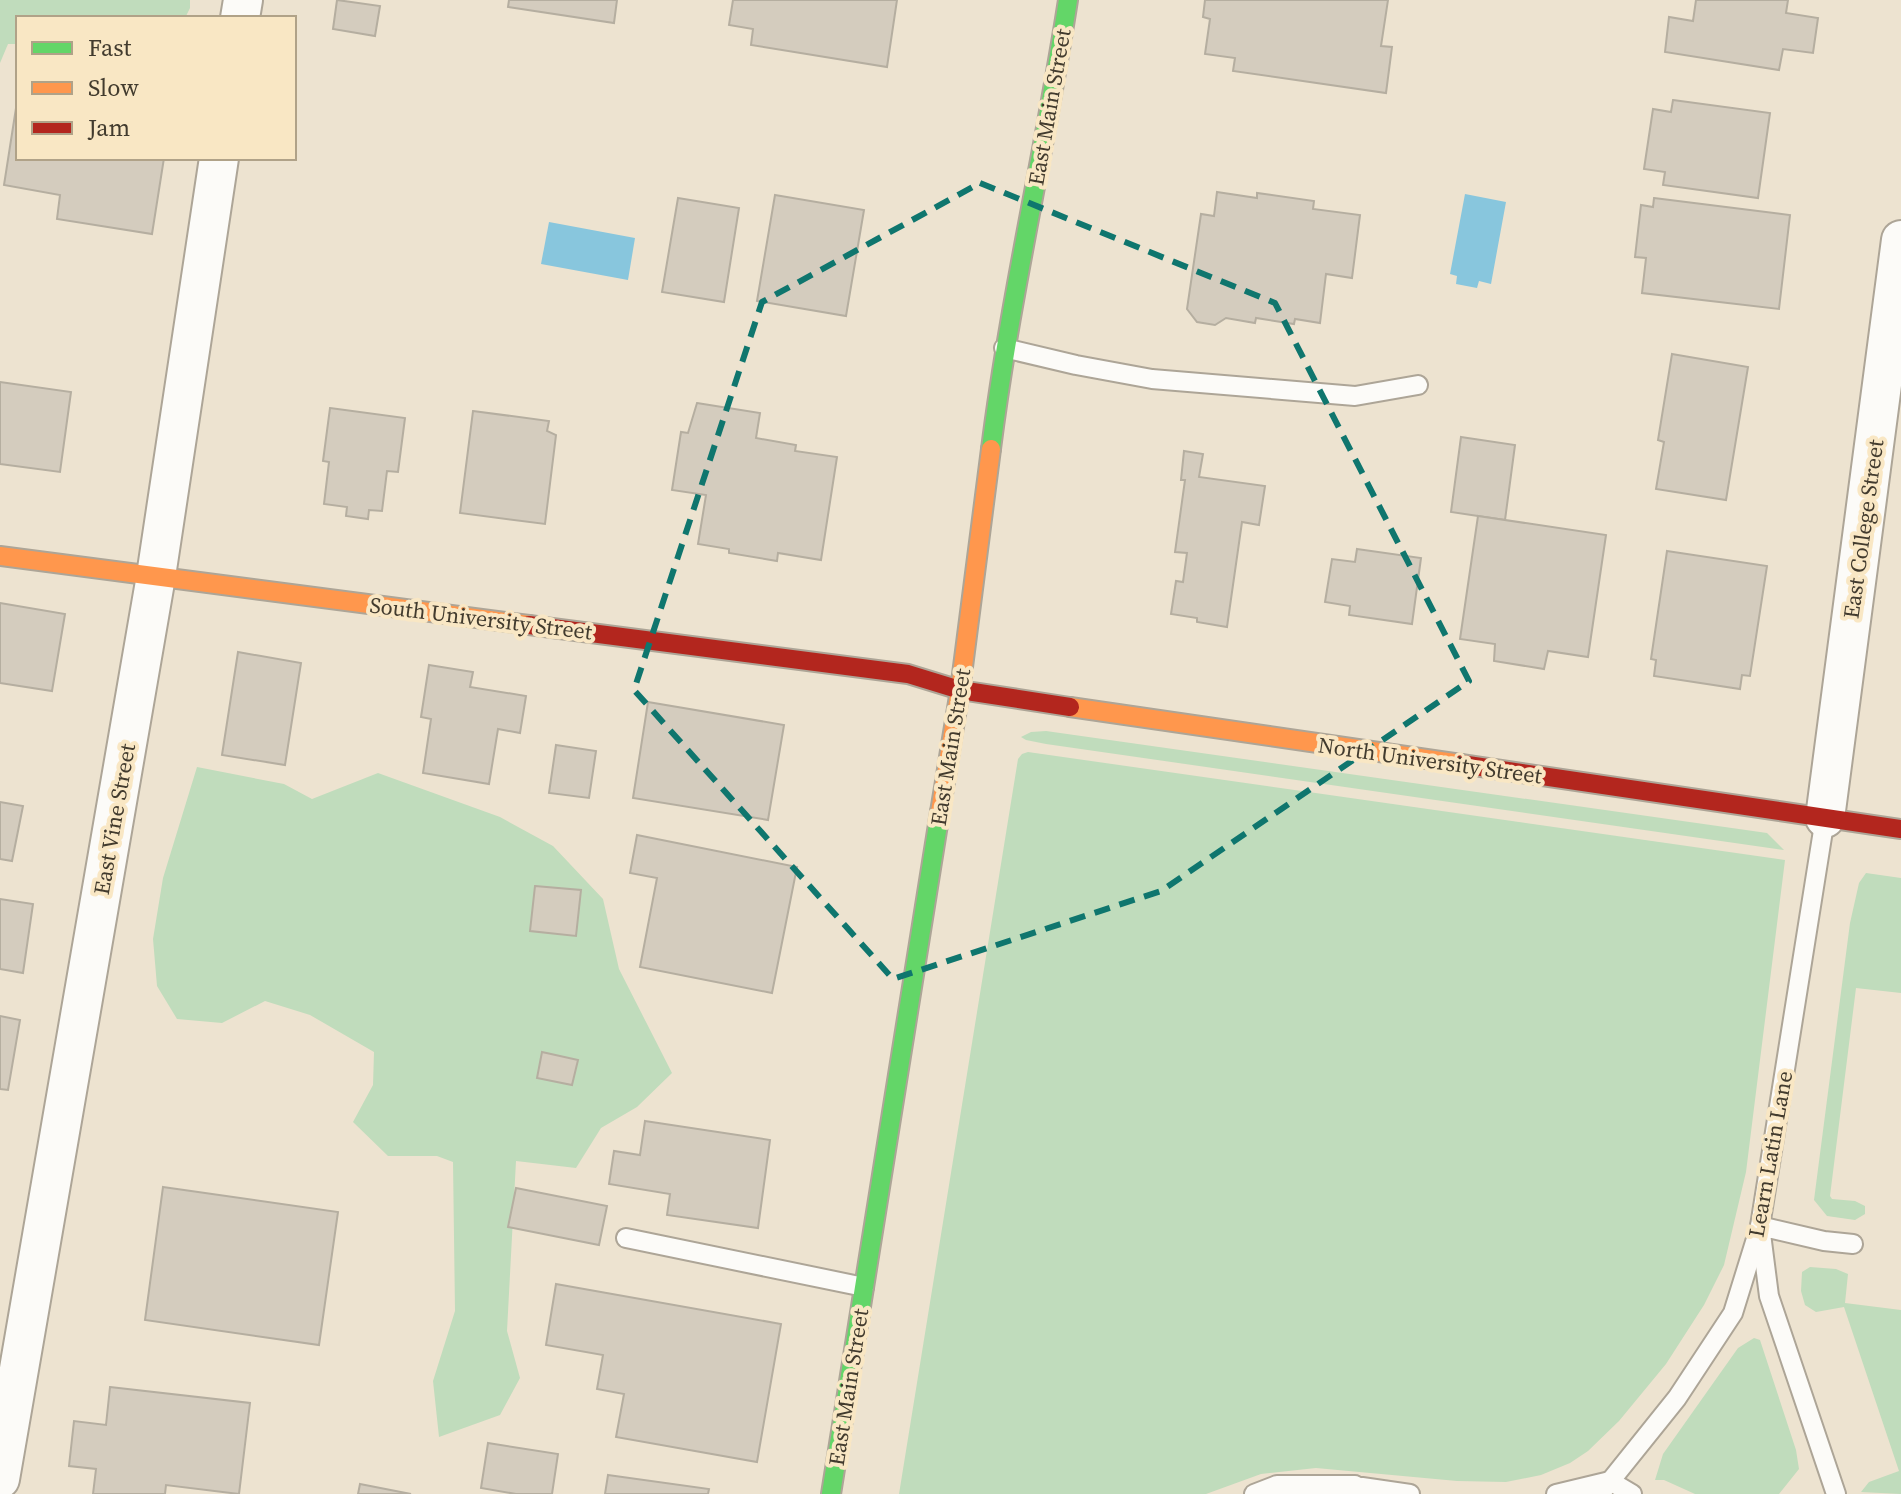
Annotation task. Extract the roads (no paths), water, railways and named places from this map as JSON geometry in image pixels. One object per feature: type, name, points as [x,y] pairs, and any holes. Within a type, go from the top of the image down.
[{"type":"street","name":"East Main Street","points":[[831,1494],[960,690],[1004,348],[1053,98],[1068,0]]},
{"type":"street","name":"East Vine Street","points":[[0,1479],[156,576],[219,160]]},
{"type":"street","name":"East College Street","points":[[1825,818],[1901,240]]},
{"type":"street","name":"South University Street","points":[[0,556],[908,674],[960,690]]},
{"type":"street","name":"North University Street","points":[[960,690],[1901,829]]},
{"type":"lane","points":[[1004,348],[1152,379],[1355,396],[1418,385]]},
{"type":"lane","name":"Learn Latin Lane","points":[[1605,1487],[1677,1398],[1733,1313],[1760,1226],[1825,818]]},
{"type":"lane","points":[[1833,1492],[1769,1296],[1760,1226],[1824,1241],[1853,1244]]},
{"type":"lane","points":[[626,1238],[864,1287]]},
{"type":"lane","points":[[1254,1494],[1277,1485],[1410,1494]]},
{"type":"lane","points":[[1556,1494],[1605,1487],[1632,1494]]},
{"type":"water","points":[[1465,194],[1506,202],[1491,284],[1479,281],[1477,288],[1456,284],[1457,276],[1450,274]]},
{"type":"water","points":[[549,222],[635,238],[628,280],[541,264]]}]
